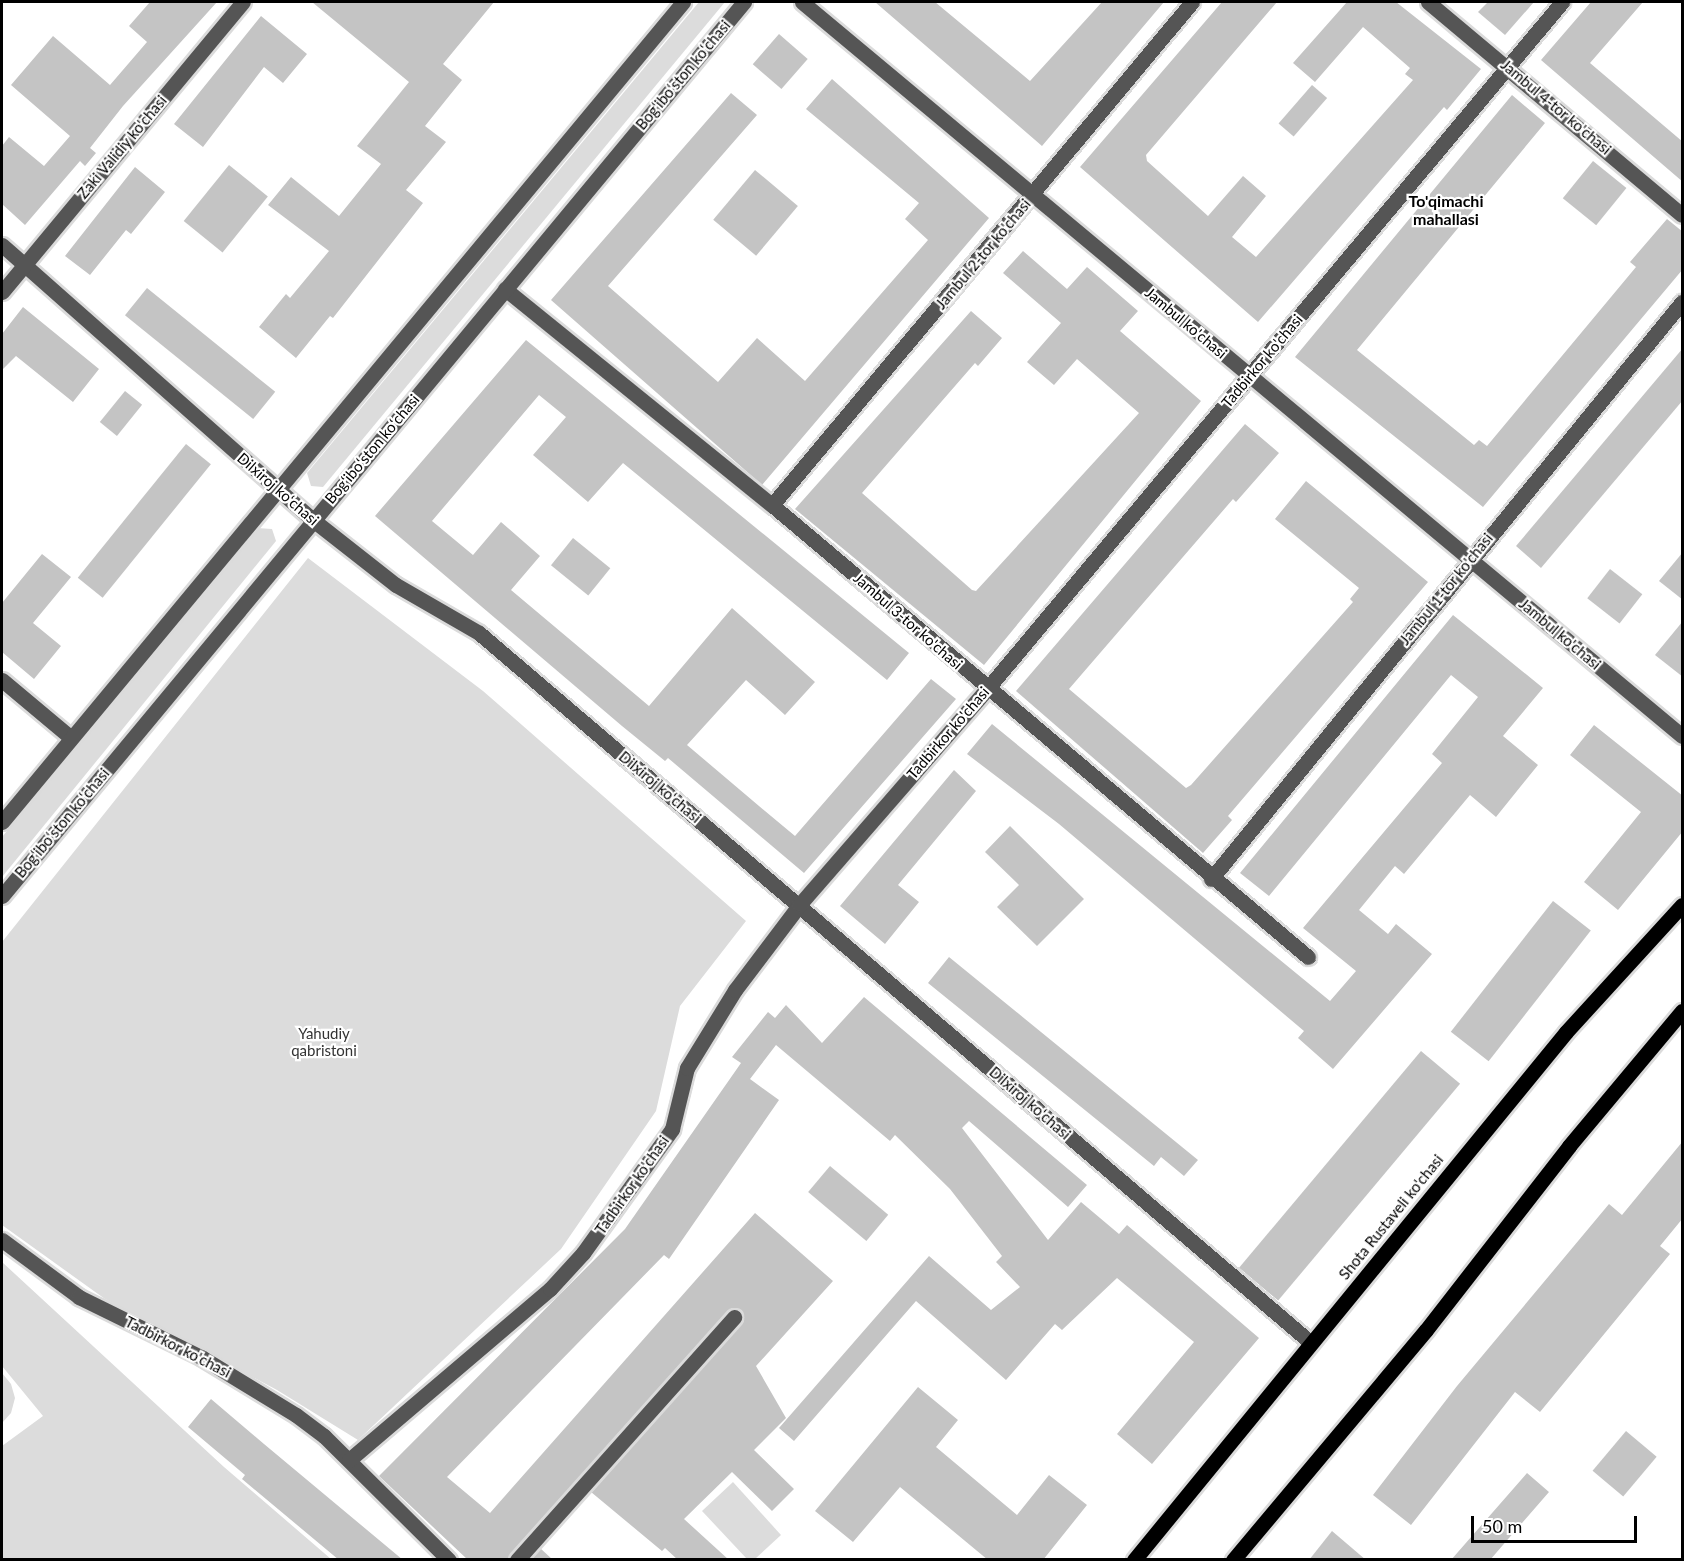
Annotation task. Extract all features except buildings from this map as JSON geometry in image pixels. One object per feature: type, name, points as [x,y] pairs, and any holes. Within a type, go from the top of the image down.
[{"type":"main road","name":"Shota Rustaveli ko'chasi","points":[[1134,1560],[1310,1342],[1566,1032],[1683,905]]},
{"type":"main road","points":[[1233,1560],[1426,1330],[1569,1146],[1683,1011]]},
{"type":"street","name":"Zaki Validiy ko'chasi","points":[[2,292],[243,2]]},
{"type":"street","points":[[2,822],[683,2]]},
{"type":"street","name":"Bogʻiboʻston koʻchasi","points":[[2,896],[744,2]]},
{"type":"street","name":"Jambul ko'chasi","points":[[802,2],[1683,736]]},
{"type":"street","name":"Jambul 2-tor ko'chasi","points":[[772,505],[1192,2]]},
{"type":"street","name":"Jambul 4-tor ko'chasi","points":[[1428,2],[1508,66],[1683,215]]},
{"type":"street","name":"Tadbirkor ko'chasi","points":[[349,1460],[550,1288],[611,1219],[672,1129],[687,1068],[735,990],[800,904],[987,689],[1562,2]]},
{"type":"street","name":"Dilxiroj ko‘chasi","points":[[2,245],[313,520],[396,585],[479,633],[800,904],[1310,1342]]},
{"type":"street","name":"Jambul 3-tor ko'chasi","points":[[505,289],[772,505],[1211,879],[1308,957]]},
{"type":"street","name":"Jambul 1-tor ko'chasi","points":[[1211,879],[1470,559],[1683,302]]},
{"type":"street","points":[[2,680],[71,738]]},
{"type":"street","name":"Tadbirkor ko'chasi","points":[[2,1240],[79,1297],[201,1357],[264,1394],[324,1436],[449,1560]]},
{"type":"street","points":[[517,1560],[734,1317]]},
{"type":"green space","points":[[699,2],[725,2],[323,487],[311,486],[307,473]]},
{"type":"green space","points":[[257,528],[272,529],[276,541],[2,877],[2,837]]},
{"type":"green space","name":"Yahudiy qabristoni","points":[[308,558],[483,691],[746,921],[680,1006],[656,1111],[561,1249],[358,1440],[277,1390],[105,1299],[2,1225],[2,942]]},
{"type":"green space","points":[[2,1262],[224,1467],[331,1559],[2,1559],[2,1446],[43,1416],[2,1366]]},
{"type":"green space","points":[[2,1373],[11,1384],[15,1398],[11,1413],[2,1423]]},
{"type":"green space","points":[[733,1482],[781,1535],[755,1559],[747,1559],[702,1511]]},
{"type":"district","name":"To'qimachi mahallasi","points":[[1446,210]]}]
